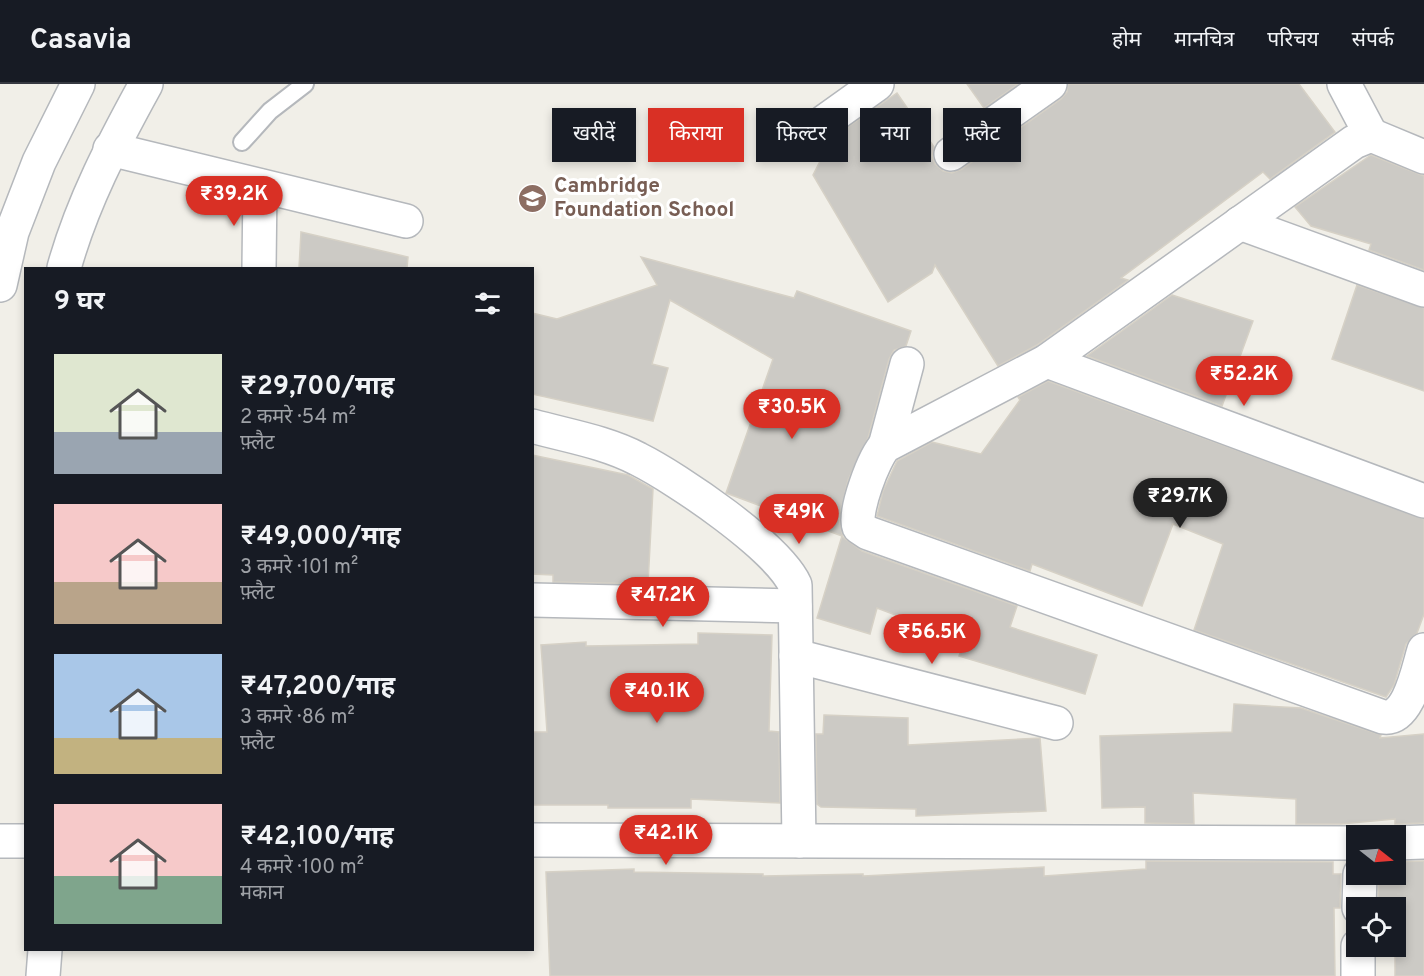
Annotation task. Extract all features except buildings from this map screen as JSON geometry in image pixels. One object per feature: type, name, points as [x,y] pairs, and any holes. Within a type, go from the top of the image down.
[{"type":"street","points":[[0,285],[12,232],[39,162],[78,84]]},
{"type":"street","points":[[64,267],[75,230],[110,149],[146,84]]},
{"type":"street","points":[[844,108],[877,84]]},
{"type":"street","points":[[1016,108],[1050,84]]},
{"type":"street","points":[[1344,84],[1371,135],[1424,157]]},
{"type":"street","points":[[885,446],[1047,361],[1354,142],[1371,135]]},
{"type":"street","points":[[110,149],[406,221]]},
{"type":"street","points":[[259,267],[260,186]]},
{"type":"street","points":[[1240,223],[1424,291]]},
{"type":"street","points":[[1047,361],[1424,501]]},
{"type":"street","points":[[908,364],[885,446],[876,458],[856,517],[859,527],[868,533],[1383,717],[1399,713],[1406,704],[1424,650]]},
{"type":"street","points":[[534,427],[606,446],[638,459],[753,537],[789,571],[795,585],[799,841]]},
{"type":"street","points":[[534,600],[795,606]]},
{"type":"street","points":[[796,656],[1056,723]]},
{"type":"street","points":[[534,840],[1346,843]]},
{"type":"street","points":[[0,841],[24,841]]},
{"type":"street","points":[[1406,843],[1424,842]]},
{"type":"street","points":[[43,976],[45,951]]},
{"type":"street","points":[[1358,957],[1358,976]]},
{"type":"lane","points":[[242,142],[270,111],[305,84]]},
{"type":"place","name":"Cambridge Foundation School","points":[[533,198]]}]
